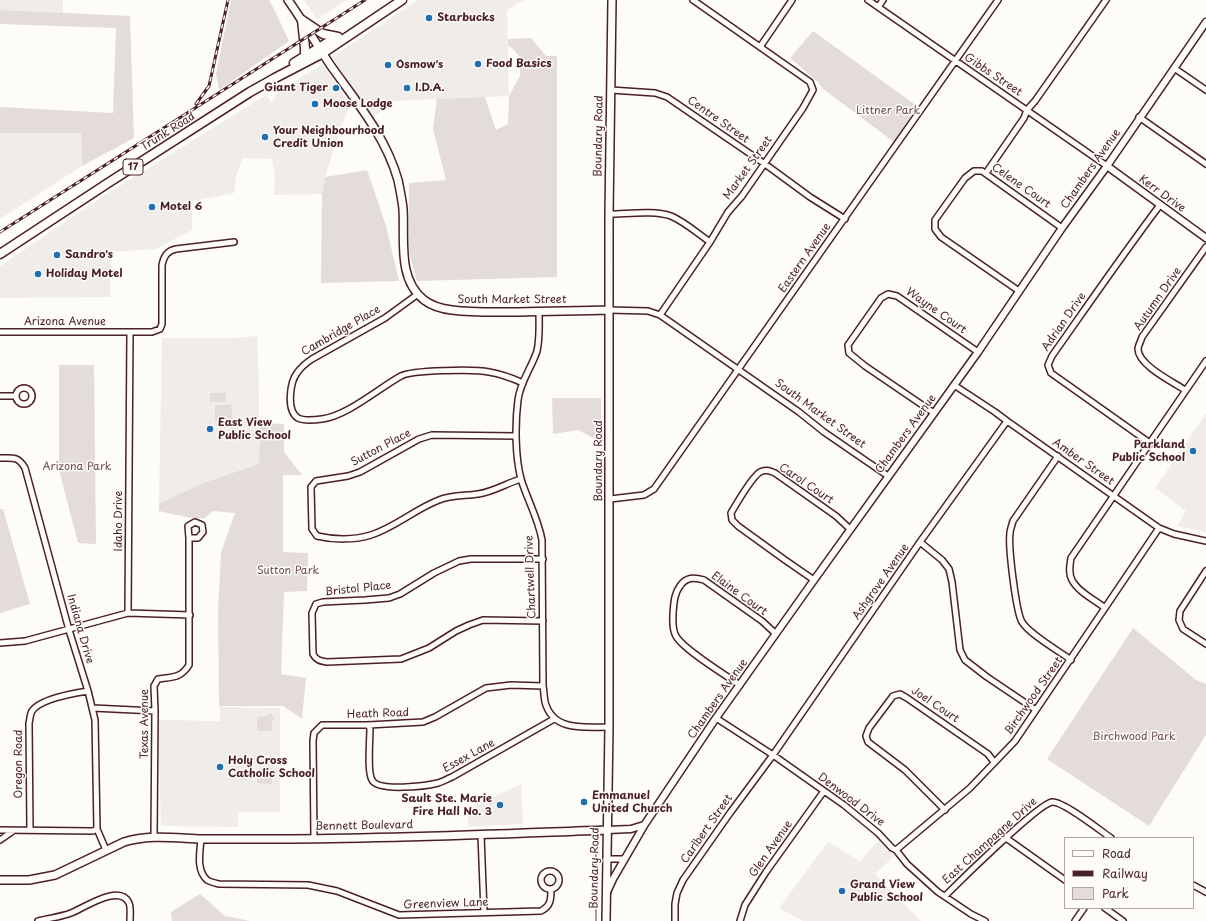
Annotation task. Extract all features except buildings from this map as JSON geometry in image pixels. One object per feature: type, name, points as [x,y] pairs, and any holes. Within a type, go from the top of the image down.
[{"type":"highway","name":"Trunk Road","points":[[0,254],[304,57],[321,50],[338,37],[395,0]]},
{"type":"highway","name":"Trunk Road","points":[[268,81],[402,0]]},
{"type":"highway","points":[[302,20],[323,34],[338,37]]},
{"type":"highway","points":[[302,20],[306,48],[304,57]]},
{"type":"main road","name":"South Market Street","points":[[288,0],[370,122],[391,161],[402,196],[404,256],[406,270],[410,281],[423,300],[452,310],[499,312],[609,310]]},
{"type":"main road","name":"Boundary Road","points":[[606,921],[609,727],[609,214],[612,0]]},
{"type":"main road","name":"Bennett Boulevard","points":[[0,880],[29,880],[55,875],[106,850],[133,839],[154,837],[201,839],[314,839],[607,830]]},
{"type":"street","points":[[693,0],[760,47],[792,0]]},
{"type":"street","name":"Gibbs Street","points":[[868,0],[1107,166]]},
{"type":"street","points":[[878,7],[883,0]]},
{"type":"street","name":"Eastern Avenue","points":[[610,499],[644,495],[654,489],[956,62],[998,0]]},
{"type":"street","points":[[986,173],[1024,118],[1027,110],[1035,101],[1106,0]]},
{"type":"street","name":"Chambers Avenue","points":[[606,893],[612,879],[645,824],[716,718],[978,352],[1062,228],[1107,166],[1139,117],[1206,22]]},
{"type":"street","name":"Market Street","points":[[660,315],[710,242],[728,212],[742,196],[765,164],[803,108],[813,90],[810,82],[760,47]]},
{"type":"street","points":[[1174,68],[1206,90]]},
{"type":"street","name":"Centre Street","points":[[611,90],[655,93],[667,96],[810,197],[845,219]]},
{"type":"street","points":[[1139,117],[1206,164]]},
{"type":"street","name":"Kerr Drive","points":[[1107,166],[1206,238]]},
{"type":"street","name":"Celene Court","points":[[1019,291],[942,237],[935,229],[935,220],[966,178],[974,171],[982,171],[1062,228]]},
{"type":"street","name":"Adrian Drive","points":[[1149,445],[1147,441],[1051,373],[1048,365],[1052,356],[1106,281],[1124,252],[1160,205]]},
{"type":"street","points":[[609,214],[657,214],[670,216],[681,221],[710,242]]},
{"type":"street","name":"Arizona Avenue","points":[[0,332],[152,332],[160,329],[162,324],[162,265],[164,256],[170,250],[212,243],[234,242]]},
{"type":"street","name":"Autumn Drive","points":[[1185,390],[1146,364],[1139,357],[1137,348],[1142,338],[1206,247]]},
{"type":"street","name":"Cambridge Place","points":[[418,294],[385,318],[312,358],[302,366],[296,374],[291,387],[290,402],[296,417],[303,419],[322,419],[338,415],[403,374],[416,372],[487,371],[523,383]]},
{"type":"street","name":"Wayne Court","points":[[934,413],[865,366],[850,353],[848,345],[881,298],[888,294],[897,296],[978,352]]},
{"type":"street","name":"South Market Street","points":[[609,310],[648,311],[660,315],[888,476]]},
{"type":"street","name":"Chartwell Drive","points":[[539,311],[536,351],[518,398],[516,436],[517,461],[521,479],[540,531],[542,559],[543,686],[545,702],[554,719]]},
{"type":"street","name":"Idaho Drive","points":[[128,613],[130,332]]},
{"type":"street","points":[[1105,608],[1078,588],[1071,580],[1069,569],[1071,558],[1206,361]]},
{"type":"street","name":"Amber Street","points":[[954,385],[995,412],[1159,528],[1174,534],[1206,541]]},
{"type":"street","points":[[0,396],[16,396]]},
{"type":"street","name":"Ashgrove Avenue","points":[[773,755],[920,542],[1007,421]]},
{"type":"street","name":"Sutton Place","points":[[516,436],[432,435],[419,439],[360,472],[348,476],[316,481],[311,486],[312,529],[313,533],[317,536],[328,538],[356,538],[371,535],[440,499],[453,496],[480,494],[521,479]]},
{"type":"street","points":[[1058,456],[1013,522],[1010,533],[1010,547],[1018,612],[1022,623],[1030,631],[1071,660]]},
{"type":"street","name":"Indiana Drive","points":[[0,458],[13,458],[20,461],[25,468],[69,630],[93,708],[96,720],[97,829]]},
{"type":"street","name":"Carol Court","points":[[814,580],[779,556],[732,520],[731,513],[754,479],[761,472],[768,470],[775,473],[836,516],[850,529]]},
{"type":"street","name":"Birchwood Street","points":[[896,850],[970,788],[1014,741],[1071,660],[1159,528]]},
{"type":"street","name":"Texas Avenue","points":[[154,837],[154,686],[158,679],[184,673],[189,665],[189,538]]},
{"type":"street","points":[[920,542],[942,560],[949,569],[952,582],[960,650],[965,660],[987,677],[1036,710]]},
{"type":"street","name":"Bristol Place","points":[[542,559],[471,559],[459,561],[434,573],[400,594],[389,598],[323,602],[316,604],[312,613],[313,654],[317,660],[327,662],[401,660],[429,648],[456,631],[483,620],[543,621]]},
{"type":"street","points":[[1206,572],[1180,611],[1179,620],[1183,629],[1206,644]]},
{"type":"street","name":"Elaine Court","points":[[740,685],[683,645],[675,636],[673,625],[676,592],[688,579],[696,577],[704,580],[762,621],[776,634]]},
{"type":"street","points":[[0,643],[25,641],[128,613],[190,615]]},
{"type":"street","name":"Heath Road","points":[[314,839],[313,741],[314,733],[322,725],[368,725],[423,722],[435,717],[486,688],[511,685],[543,686]]},
{"type":"street","name":"Oregon Road","points":[[30,830],[29,723],[32,711],[40,704],[88,691]]},
{"type":"street","name":"Joel Court","points":[[945,810],[905,770],[868,742],[866,736],[869,728],[893,696],[900,694],[908,698],[988,754],[994,762]]},
{"type":"street","points":[[93,708],[155,711]]},
{"type":"street","name":"Denwood Drive","points":[[716,718],[773,755],[844,805],[878,832],[892,848],[896,850],[907,864],[938,892],[971,914],[985,921]]},
{"type":"street","points":[[554,719],[571,727],[609,727]]},
{"type":"street","name":"Essex Lane","points":[[368,725],[370,728],[370,772],[372,781],[378,785],[387,787],[425,786],[439,783],[452,777],[554,719]]},
{"type":"street","name":"Carlbert Street","points":[[675,921],[675,904],[677,893],[683,880],[773,755]]},
{"type":"street","name":"Glen Avenue","points":[[740,921],[745,904],[824,791]]},
{"type":"street","name":"East Champagne Drive","points":[[945,896],[974,866],[1044,805],[1052,802],[1062,804],[1111,837]]},
{"type":"street","name":"Bennett Boulevard","points":[[607,830],[631,829],[645,824]]},
{"type":"street","points":[[0,830],[93,831],[97,829],[106,850]]},
{"type":"street","points":[[0,840],[13,831]]},
{"type":"street","points":[[481,835],[484,912]]},
{"type":"street","points":[[1006,838],[1064,879]]},
{"type":"street","name":"Greenview Lane","points":[[201,839],[200,864],[202,873],[208,881],[219,884],[308,885],[337,891],[399,916],[541,910],[546,908],[550,902],[551,889]]},
{"type":"street","points":[[606,859],[624,859]]},
{"type":"street","points":[[1194,886],[1206,892]]},
{"type":"street","points":[[38,921],[70,914],[105,897],[116,894],[124,896],[129,903],[130,921]]},
{"type":"street","points":[[1075,921],[1083,909]]},
{"type":"street","points":[[1106,909],[1123,921]]},
{"type":"shaded area","points":[[0,0],[63,0],[63,13],[0,10]]},
{"type":"shaded area","points":[[304,0],[347,0],[317,19]]},
{"type":"shaded area","points":[[418,0],[524,0],[507,10],[509,96],[394,101],[373,117],[332,57]]},
{"type":"shaded area","points":[[322,64],[350,104],[325,177],[322,194],[274,195],[275,176],[272,159],[243,158],[236,176],[234,193],[192,201],[192,230],[156,249],[111,252],[110,297],[0,298],[0,266],[105,195],[266,95],[272,103],[276,94]]},
{"type":"shaded area","points":[[0,133],[81,133],[82,166],[0,219]]},
{"type":"shaded area","name":"East View Public School","points":[[257,336],[259,464],[159,504],[162,338],[236,338]]},
{"type":"shaded area","name":"Parkland Public School","points":[[1206,414],[1206,532],[1177,526],[1186,511],[1155,488]]},
{"type":"shaded area","name":"Holy Cross Catholic School","points":[[220,707],[280,708],[280,812],[238,812],[238,827],[161,826],[158,720],[220,721]]},
{"type":"shaded area","points":[[521,784],[523,824],[468,827],[468,809]]},
{"type":"shaded area","name":"Grand View Public School","points":[[878,841],[894,856],[875,874],[921,921],[803,921],[779,908],[828,842],[860,861]]},
{"type":"green space","points":[[231,0],[269,0],[289,41],[219,90],[216,74]]},
{"type":"green space","points":[[0,10],[130,16],[134,138],[82,166],[81,133],[0,133],[0,107],[113,113],[116,28],[0,24]]},
{"type":"green space","name":"Littner Park","points":[[813,31],[917,106],[894,142],[822,88],[818,82],[790,58]]},
{"type":"green space","points":[[531,38],[546,56],[557,56],[557,277],[417,281],[409,252],[409,183],[446,180],[433,129],[437,99],[485,97],[496,130],[508,124],[509,96],[520,76],[520,57],[512,48],[508,46],[508,39]]},
{"type":"green space","points":[[367,170],[386,226],[399,281],[321,283],[322,194],[325,177]]},
{"type":"green space","name":"Arizona Park","points":[[59,365],[94,365],[96,544],[78,543],[59,470]]},
{"type":"green space","points":[[210,393],[226,393],[226,402],[210,402]]},
{"type":"green space","points":[[552,398],[601,398],[601,442],[578,430],[553,434]]},
{"type":"green space","points":[[215,405],[231,405],[233,421],[215,421]]},
{"type":"green space","name":"Sutton Park","points":[[260,423],[284,424],[284,452],[302,475],[283,475],[283,552],[308,553],[307,591],[284,592],[281,674],[306,678],[302,719],[283,706],[219,706],[218,612],[221,553],[235,513],[213,511],[205,518],[191,518],[159,511],[159,504],[201,484],[259,464]]},
{"type":"green space","points":[[0,509],[3,509],[30,604],[0,613]]},
{"type":"green space","name":"Birchwood Park","points":[[1133,628],[1196,680],[1206,684],[1206,735],[1149,826],[1047,759]]},
{"type":"green space","points":[[270,713],[275,718],[272,720],[272,731],[257,731],[257,717],[268,716]]},
{"type":"green space","points":[[270,767],[274,770],[272,773],[272,784],[257,783],[258,769],[268,769]]},
{"type":"green space","points":[[200,894],[225,916],[250,921],[172,921],[171,912]]},
{"type":"waterway","points":[[596,841],[596,921]]},
{"type":"railway","points":[[196,104],[209,86],[228,0]]},
{"type":"railway","points":[[0,232],[365,0]]},
{"type":"place","name":"Starbucks","points":[[429,18]]},
{"type":"place","name":"Food Basics","points":[[478,64]]},
{"type":"place","name":"Osmow's","points":[[388,65]]},
{"type":"place","name":"Giant Tiger","points":[[336,88]]},
{"type":"place","name":"I.D.A.","points":[[407,88]]},
{"type":"place","name":"Moose Lodge","points":[[315,104]]},
{"type":"place","name":"Your Neighbourhood Credit Union","points":[[265,137]]},
{"type":"place","name":"Motel 6","points":[[152,207]]},
{"type":"place","name":"Sandro's","points":[[57,255]]},
{"type":"place","name":"Holiday Motel","points":[[38,274]]},
{"type":"place","name":"East View Public School","points":[[210,429]]},
{"type":"place","name":"Parkland Public School","points":[[1193,451]]},
{"type":"place","name":"Holy Cross Catholic School","points":[[220,767]]},
{"type":"place","name":"Emmanuel United Church","points":[[584,802]]},
{"type":"place","name":"Sault Ste. Marie Fire Hall No. 3","points":[[500,805]]},
{"type":"place","name":"Grand View Public School","points":[[842,891]]}]
